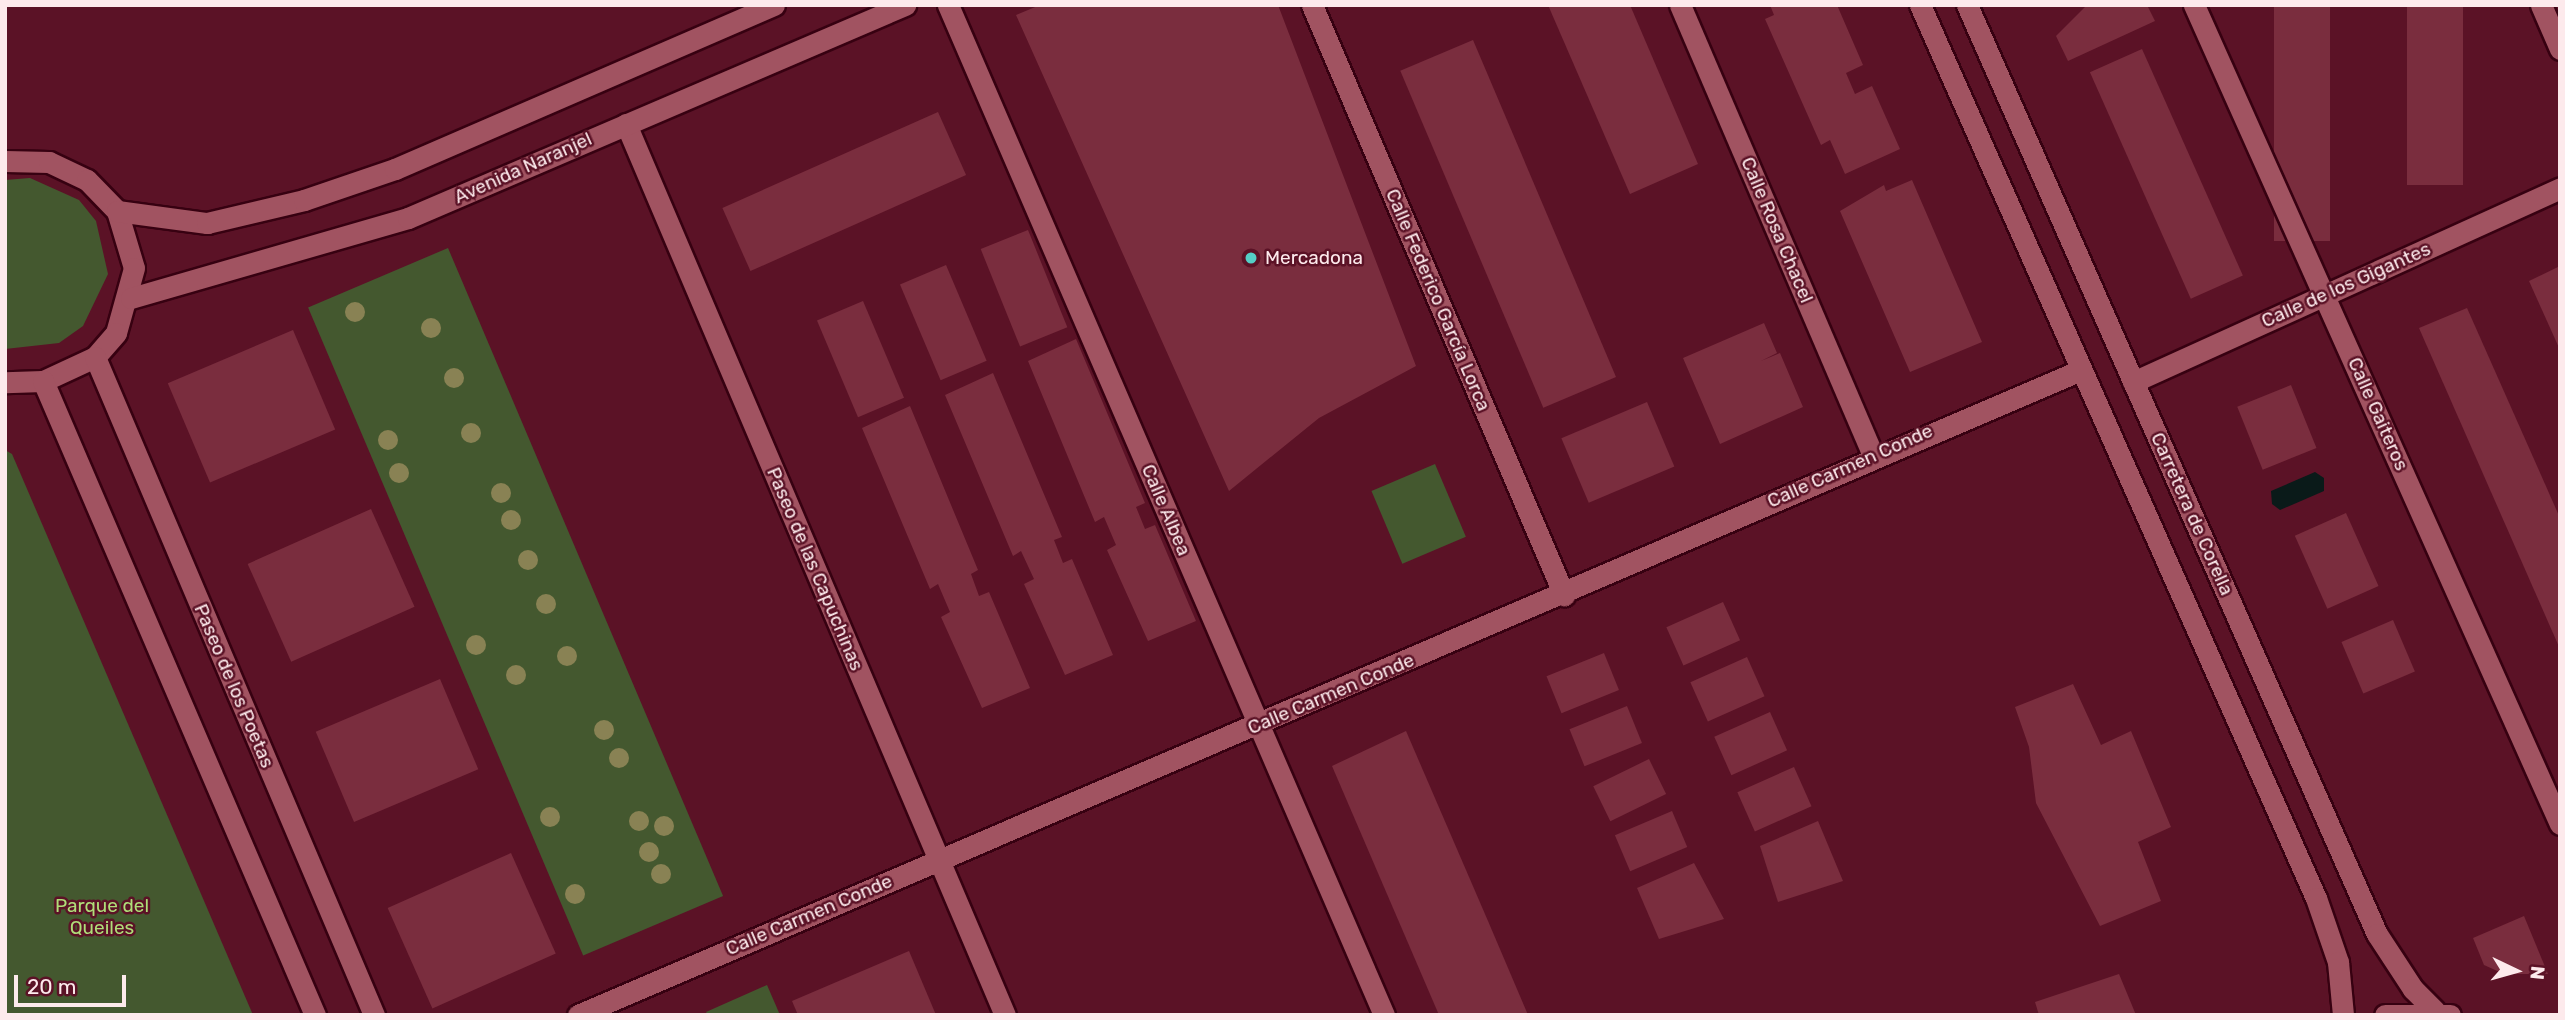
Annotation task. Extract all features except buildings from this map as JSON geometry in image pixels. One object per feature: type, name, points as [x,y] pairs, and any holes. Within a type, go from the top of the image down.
[{"type":"street","points":[[117,211],[207,223],[304,200],[395,169],[774,5]]},
{"type":"street","name":"Avenida Naranjel","points":[[131,298],[408,218],[905,5]]},
{"type":"street","name":"Calle Albea","points":[[948,5],[1384,1015]]},
{"type":"street","name":"Calle Federico García Lorca","points":[[1312,5],[1564,595]]},
{"type":"street","name":"Calle Rosa Chacel","points":[[1680,5],[1873,455]]},
{"type":"street","points":[[1920,5],[2331,934],[2344,986],[2343,1015]]},
{"type":"street","name":"Carretera de Corella","points":[[1967,5],[2377,934],[2413,989],[2442,1013]]},
{"type":"street","name":"Calle Gaiteros","points":[[2194,5],[2560,824]]},
{"type":"street","points":[[2541,5],[2560,49]]},
{"type":"street","name":"Paseo de las Capuchinas","points":[[626,124],[1005,1015]]},
{"type":"street","points":[[5,161],[49,162],[87,180],[117,211],[130,240],[131,298],[116,333],[94,357],[43,382],[5,382]]},
{"type":"street","name":"Calle de los Gigantes","points":[[2133,382],[2560,188]]},
{"type":"street","name":"Paseo de los Poetas","points":[[94,357],[374,1015]]},
{"type":"street","name":"Calle Carmen Conde","points":[[579,1015],[939,859],[1564,595],[1873,455],[2081,370]]},
{"type":"street","points":[[43,382],[315,1015]]},
{"type":"street","points":[[2385,1015],[2442,1013]]},
{"type":"green space","points":[[30,178],[79,200],[96,221],[108,274],[83,326],[59,343],[5,349],[5,180]]},
{"type":"green space","points":[[448,248],[723,896],[583,955],[308,307]]},
{"type":"green space","name":"Parque del Queiles","points":[[5,450],[12,454],[253,1015],[5,1015]]},
{"type":"green space","points":[[1435,464],[1466,537],[1402,564],[1371,491]]},
{"type":"green space","points":[[767,985],[780,1015],[708,1015],[706,1012]]},
{"type":"shaded area","points":[[2315,472],[2324,478],[2324,491],[2280,510],[2272,504],[2271,491]]},
{"type":"place","name":"Mercadona","points":[[1251,258]]}]
